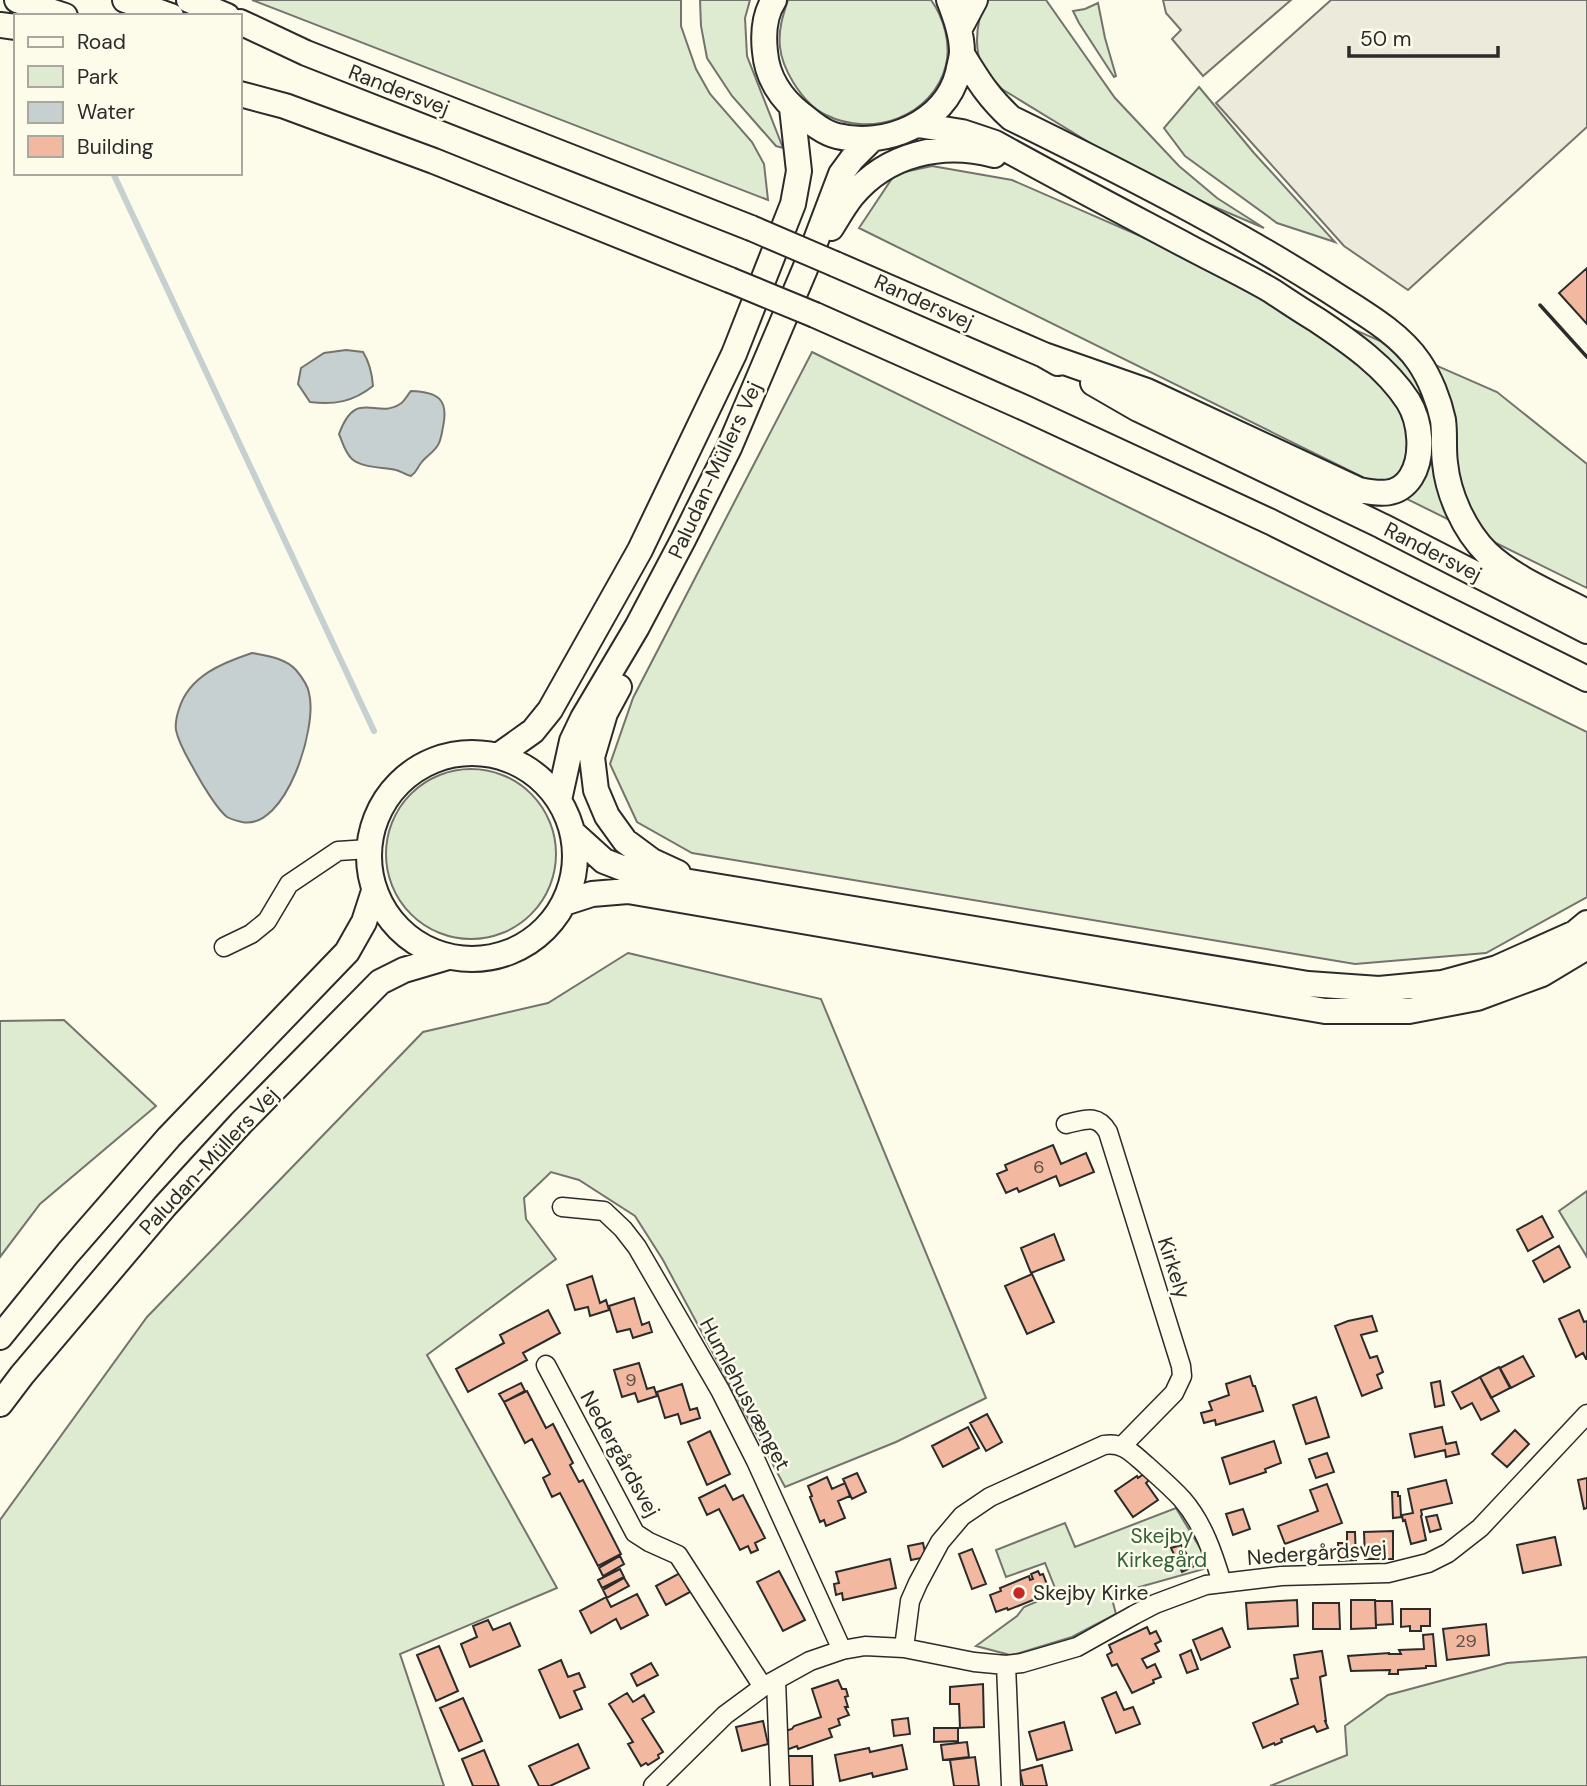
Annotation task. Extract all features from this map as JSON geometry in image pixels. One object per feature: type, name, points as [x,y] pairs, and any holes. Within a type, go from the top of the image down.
[{"type":"main road","points":[[16,0],[59,14]]},
{"type":"main road","points":[[125,0],[165,14]]},
{"type":"main road","points":[[189,0],[222,14]]},
{"type":"main road","points":[[774,0],[769,6],[763,34],[766,64],[775,87],[792,107],[816,126],[836,136],[871,140],[893,135],[918,124],[941,105],[956,81],[961,42],[975,0]]},
{"type":"main road","points":[[949,0],[961,42],[981,86],[1011,118],[1138,181],[1290,266],[1377,322],[1403,345],[1419,361],[1434,390],[1443,421],[1445,464],[1450,487],[1469,530],[1487,552],[1507,568],[1587,612]]},
{"type":"main road","name":"Randersvej","points":[[242,23],[306,53],[751,228],[1044,355],[1138,409],[1371,520],[1587,631]]},
{"type":"main road","points":[[242,37],[306,53]]},
{"type":"main road","points":[[242,85],[285,106]]},
{"type":"main road","points":[[242,95],[285,106],[446,166],[815,315],[1271,522],[1583,678]]},
{"type":"main road","name":"Paludan-Müllers Vej","points":[[498,756],[533,731],[550,709],[640,550],[734,354],[793,204],[799,171],[792,107]]},
{"type":"main road","points":[[918,124],[962,132],[995,143],[1271,291],[1351,342],[1388,376],[1409,402],[1421,448],[1417,467],[1401,488],[1389,493],[1359,490],[1147,391],[1044,355]]},
{"type":"main road","name":"Paludan-Müllers Vej","points":[[559,800],[572,741],[637,627],[729,448],[805,269],[841,174],[871,140]]},
{"type":"main road","points":[[805,269],[851,198],[877,172],[899,160],[922,152],[968,150],[1041,169]]},
{"type":"main road","points":[[637,627],[625,676],[605,713],[593,757],[596,790],[607,816],[625,841],[652,861],[700,883]]},
{"type":"main road","points":[[468,753],[498,756],[521,765],[541,779],[559,800],[573,833],[576,857],[573,881],[564,903],[547,927],[524,946],[497,957],[468,960],[448,957],[411,940],[389,918],[374,891],[369,871],[369,849],[375,820],[390,794],[412,773],[438,759],[468,753]]},
{"type":"main road","points":[[573,833],[604,861],[635,873],[1308,984],[1378,989],[1442,983],[1497,968],[1575,933],[1587,923]]},
{"type":"main road","name":"Paludan-Müllers Vej","points":[[0,1337],[169,1137],[347,952],[364,922],[374,891]]},
{"type":"main road","points":[[564,903],[592,894],[628,891],[1325,1011],[1409,1011],[1477,998],[1542,974],[1587,947]]},
{"type":"main road","name":"Paludan-Müllers Vej","points":[[0,1404],[165,1206],[241,1123],[380,982],[404,970],[448,957]]},
{"type":"street","points":[[224,947],[251,934],[267,921],[289,884],[338,851],[369,849]]},
{"type":"street","name":"Kirkely","points":[[1066,1124],[1097,1120],[1108,1132],[1181,1366],[1182,1376],[1174,1394],[1122,1446]]},
{"type":"street","name":"Humlehusvænget","points":[[562,1207],[604,1211],[637,1247],[720,1390],[756,1461],[842,1650]]},
{"type":"street","name":"Nedergårdsvej","points":[[546,1364],[635,1533],[678,1555],[770,1684]]},
{"type":"street","name":"Nedergårdsvej","points":[[653,1786],[725,1715],[810,1661],[842,1650],[865,1646],[904,1648],[974,1662],[1006,1665],[1022,1663],[1077,1647],[1155,1604],[1206,1585],[1281,1576],[1388,1573],[1429,1563],[1448,1553],[1480,1528],[1587,1414]]},
{"type":"street","points":[[904,1648],[910,1601],[940,1542],[962,1516],[990,1497],[1104,1445],[1114,1443],[1122,1446],[1183,1500],[1211,1548],[1222,1583]]},
{"type":"street","points":[[1006,1665],[1012,1786]]},
{"type":"street","points":[[770,1684],[780,1786]]},
{"type":"green space","points":[[252,0],[681,0],[681,26],[696,69],[710,94],[752,142],[764,164],[768,200]]},
{"type":"green space","points":[[700,0],[750,0],[745,18],[747,56],[783,148],[776,146],[732,96],[707,58],[701,26]]},
{"type":"green space","points":[[788,0],[931,0],[943,23],[947,40],[946,65],[939,83],[928,98],[914,110],[881,123],[844,122],[826,115],[807,101],[796,87],[782,56],[780,29]]},
{"type":"green space","points":[[986,0],[1046,0],[1115,98],[1179,166],[1217,198],[1264,228],[1170,188],[1100,149],[995,84],[985,72],[978,52],[979,20]]},
{"type":"green space","points":[[1098,3],[1116,76],[1114,77],[1073,11]]},
{"type":"green space","points":[[1199,87],[1254,153],[1335,242],[1277,223],[1185,156],[1164,128]]},
{"type":"green space","points":[[932,166],[1012,180],[1497,392],[1587,464],[1587,588],[859,228],[895,174]]},
{"type":"green space","points":[[812,352],[1587,732],[1587,897],[1486,953],[1355,964],[692,853],[637,822],[610,764],[633,698]]},
{"type":"green space","points":[[471,769],[503,776],[518,783],[531,794],[542,807],[549,822],[556,854],[549,886],[542,901],[531,914],[518,925],[503,932],[471,939],[439,932],[424,925],[411,914],[400,901],[393,886],[386,854],[393,822],[400,807],[411,794],[424,783],[439,776]]},
{"type":"green space","points":[[628,953],[821,999],[986,1398],[896,1442],[785,1487],[663,1260],[635,1216],[579,1180],[551,1172],[524,1198],[526,1219],[556,1259],[427,1355],[557,1588],[400,1654],[444,1786],[0,1786],[0,1520],[147,1317],[423,1032],[548,1003]]},
{"type":"green space","points":[[64,1020],[156,1106],[40,1204],[0,1257],[0,1021]]},
{"type":"green space","points":[[1587,1191],[1587,1257],[1559,1211]]},
{"type":"green space","name":"Skejby Kirkegård","points":[[1176,1508],[1208,1561],[1204,1569],[1111,1595],[1116,1614],[1072,1637],[1010,1655],[976,1646],[1017,1616],[1024,1607],[1057,1593],[1045,1563],[1006,1577],[996,1550],[1065,1523],[1075,1547]]},
{"type":"green space","points":[[1587,1657],[1587,1786],[1270,1786],[1347,1755],[1345,1726],[1388,1695],[1507,1663]]},
{"type":"shaded area","points":[[1163,0],[1291,0],[1203,76],[1172,39],[1181,30],[1166,13]]},
{"type":"shaded area","points":[[1331,0],[1587,0],[1587,127],[1408,290],[1344,246],[1216,103]]},
{"type":"water","points":[[346,350],[363,352],[370,368],[373,386],[358,396],[343,401],[310,402],[298,384],[301,368],[324,353]]},
{"type":"water","points":[[411,391],[435,395],[443,404],[443,427],[436,449],[411,476],[396,470],[361,464],[352,459],[339,434],[352,412],[367,407],[391,408],[402,403]]},
{"type":"water","points":[[252,653],[281,660],[292,666],[307,687],[311,708],[303,751],[285,794],[272,810],[258,820],[242,822],[227,817],[210,796],[182,747],[176,725],[184,698],[199,679],[218,666]]},
{"type":"building","points":[[1587,268],[1587,324],[1559,293]]},
{"type":"building","points":[[1053,1145],[1061,1164],[1086,1153],[1094,1172],[1060,1186],[1056,1176],[1019,1192],[1017,1188],[1006,1193],[997,1174],[1007,1170],[1005,1165]]},
{"type":"building","points":[[1542,1216],[1553,1237],[1528,1251],[1517,1230]]},
{"type":"building","points":[[1054,1234],[1064,1260],[1031,1273],[1021,1248]]},
{"type":"building","points":[[1559,1246],[1570,1267],[1544,1282],[1533,1261]]},
{"type":"building","points":[[1032,1274],[1054,1322],[1027,1334],[1005,1286]]},
{"type":"building","points":[[592,1276],[600,1303],[606,1300],[609,1310],[590,1316],[588,1307],[575,1310],[567,1285]]},
{"type":"building","points":[[634,1298],[642,1325],[649,1322],[652,1332],[633,1338],[630,1329],[617,1332],[609,1306]]},
{"type":"building","points":[[548,1310],[560,1333],[523,1353],[527,1360],[468,1392],[456,1369],[504,1343],[500,1335]]},
{"type":"building","points":[[1579,1310],[1584,1322],[1587,1321],[1587,1359],[1583,1353],[1576,1357],[1559,1319]]},
{"type":"building","points":[[1372,1316],[1377,1331],[1361,1335],[1370,1358],[1377,1356],[1383,1372],[1377,1375],[1382,1388],[1362,1396],[1335,1326]]},
{"type":"building","points":[[1523,1356],[1534,1376],[1511,1388],[1500,1368]]},
{"type":"building","points":[[639,1363],[647,1389],[654,1387],[657,1396],[638,1402],[635,1393],[622,1397],[614,1370]]},
{"type":"building","points":[[1499,1367],[1510,1388],[1491,1398],[1480,1377]]},
{"type":"building","points":[[1250,1376],[1263,1411],[1216,1425],[1215,1420],[1204,1423],[1201,1413],[1212,1410],[1209,1402],[1229,1395],[1226,1384]]},
{"type":"building","points":[[1480,1377],[1499,1411],[1481,1420],[1472,1403],[1461,1409],[1452,1392]]},
{"type":"building","points":[[1440,1381],[1444,1405],[1435,1407],[1431,1383]]},
{"type":"building","points":[[521,1383],[525,1391],[504,1402],[499,1394]]},
{"type":"building","points":[[682,1384],[690,1410],[697,1408],[700,1418],[681,1424],[678,1414],[665,1418],[657,1392]]},
{"type":"building","points":[[527,1391],[546,1428],[553,1424],[573,1463],[570,1465],[579,1482],[583,1480],[621,1554],[598,1566],[560,1493],[552,1497],[543,1478],[550,1474],[532,1439],[525,1443],[504,1402]]},
{"type":"building","points":[[1316,1397],[1329,1437],[1306,1444],[1293,1405]]},
{"type":"building","points":[[987,1414],[1002,1442],[986,1451],[970,1423]]},
{"type":"building","points":[[968,1427],[979,1448],[943,1467],[932,1446]]},
{"type":"building","points":[[1442,1427],[1446,1444],[1456,1442],[1459,1454],[1446,1457],[1445,1450],[1415,1457],[1410,1434]]},
{"type":"building","points":[[1515,1430],[1529,1444],[1507,1467],[1492,1454]]},
{"type":"building","points":[[710,1431],[730,1474],[707,1485],[688,1442]]},
{"type":"building","points":[[1274,1441],[1281,1463],[1265,1469],[1266,1472],[1230,1484],[1222,1458]]},
{"type":"building","points":[[1327,1453],[1334,1472],[1316,1478],[1309,1459]]},
{"type":"building","points":[[857,1473],[866,1492],[852,1499],[843,1479]]},
{"type":"building","points":[[1145,1473],[1149,1480],[1146,1483],[1158,1500],[1133,1517],[1115,1491]]},
{"type":"building","points":[[827,1477],[832,1489],[845,1483],[850,1496],[838,1501],[845,1518],[826,1526],[824,1520],[820,1522],[808,1486]]},
{"type":"building","points":[[1587,1478],[1587,1508],[1584,1509],[1578,1480]]},
{"type":"building","points":[[1446,1480],[1452,1503],[1421,1510],[1426,1540],[1411,1544],[1402,1515],[1413,1513],[1408,1489]]},
{"type":"building","points":[[1327,1484],[1342,1523],[1285,1544],[1278,1526],[1318,1511],[1310,1490]]},
{"type":"building","points":[[725,1485],[733,1500],[743,1495],[765,1538],[755,1543],[758,1550],[751,1553],[748,1546],[740,1550],[719,1509],[707,1515],[699,1498]]},
{"type":"building","points":[[1392,1492],[1398,1492],[1400,1496],[1401,1517],[1393,1518]]},
{"type":"building","points":[[1243,1509],[1250,1529],[1233,1535],[1226,1514]]},
{"type":"building","points":[[1437,1515],[1441,1529],[1430,1532],[1426,1517]]},
{"type":"building","points":[[1393,1531],[1393,1559],[1365,1559],[1364,1532]]},
{"type":"building","points":[[1347,1532],[1355,1532],[1356,1560],[1339,1561],[1338,1543],[1347,1543]]},
{"type":"building","points":[[1555,1537],[1561,1565],[1523,1573],[1517,1545]]},
{"type":"building","points":[[923,1543],[926,1557],[911,1560],[908,1546]]},
{"type":"building","points":[[1181,1545],[1194,1566],[1182,1572],[1171,1548]]},
{"type":"building","points":[[972,1549],[986,1584],[972,1589],[959,1554]]},
{"type":"building","points":[[620,1556],[624,1564],[603,1576],[599,1568]]},
{"type":"building","points":[[890,1559],[896,1588],[843,1600],[842,1593],[836,1595],[834,1584],[839,1583],[836,1572]]},
{"type":"building","points":[[620,1569],[624,1577],[602,1588],[598,1580]]},
{"type":"building","points":[[779,1571],[805,1620],[783,1631],[757,1582]]},
{"type":"building","name":"Skejby Kirke","points":[[1038,1571],[1040,1575],[1043,1574],[1049,1590],[1037,1595],[1038,1598],[996,1612],[990,1595],[1029,1576],[1030,1580],[1033,1579],[1031,1574]]},
{"type":"building","points":[[680,1573],[690,1592],[666,1605],[656,1586]]},
{"type":"building","points":[[624,1578],[629,1586],[607,1598],[603,1590]]},
{"type":"building","points":[[637,1594],[648,1615],[621,1629],[616,1619],[591,1633],[580,1611],[606,1597],[611,1607]]},
{"type":"building","points":[[1297,1600],[1298,1626],[1248,1629],[1246,1603]]},
{"type":"building","points":[[1351,1600],[1375,1600],[1376,1628],[1351,1629]]},
{"type":"building","points":[[1375,1601],[1392,1601],[1393,1624],[1376,1625]]},
{"type":"building","points":[[1313,1603],[1339,1603],[1340,1629],[1313,1629]]},
{"type":"building","points":[[1401,1609],[1430,1609],[1430,1626],[1421,1626],[1421,1631],[1410,1631],[1410,1626],[1401,1627]]},
{"type":"building","points":[[488,1620],[493,1630],[510,1623],[520,1646],[470,1667],[461,1644],[477,1637],[473,1626]]},
{"type":"building","points":[[1486,1624],[1489,1655],[1447,1660],[1443,1629]]},
{"type":"building","points":[[1147,1627],[1150,1634],[1156,1631],[1161,1641],[1155,1644],[1159,1651],[1142,1659],[1147,1668],[1155,1664],[1161,1677],[1132,1693],[1117,1664],[1112,1666],[1107,1655],[1112,1652],[1109,1645]]},
{"type":"building","points":[[1222,1628],[1230,1647],[1201,1660],[1193,1640]]},
{"type":"building","points":[[1433,1634],[1436,1666],[1398,1670],[1398,1674],[1389,1674],[1390,1670],[1351,1671],[1348,1656],[1401,1654],[1399,1650],[1424,1649],[1423,1635]]},
{"type":"building","points":[[439,1646],[458,1691],[436,1701],[417,1655]]},
{"type":"building","points":[[1191,1650],[1198,1669],[1187,1673],[1180,1655]]},
{"type":"building","points":[[1322,1651],[1326,1675],[1320,1677],[1328,1728],[1317,1732],[1314,1726],[1263,1748],[1253,1723],[1298,1704],[1291,1679],[1298,1678],[1294,1655]]},
{"type":"building","points":[[561,1660],[568,1677],[579,1673],[585,1687],[574,1691],[582,1709],[560,1718],[539,1670]]},
{"type":"building","points":[[651,1663],[658,1675],[637,1686],[631,1674]]},
{"type":"building","points":[[838,1680],[842,1689],[846,1689],[848,1707],[845,1707],[849,1715],[838,1719],[840,1725],[829,1729],[832,1737],[798,1749],[797,1746],[786,1750],[785,1731],[821,1717],[812,1689]]},
{"type":"building","points":[[983,1684],[984,1727],[960,1728],[959,1704],[950,1704],[950,1687]]},
{"type":"building","points":[[1116,1692],[1124,1710],[1133,1707],[1140,1724],[1116,1733],[1102,1698]]},
{"type":"building","points":[[627,1693],[633,1702],[644,1695],[654,1712],[642,1719],[663,1752],[648,1765],[646,1763],[641,1766],[628,1744],[633,1742],[609,1704]]},
{"type":"building","points":[[463,1698],[482,1741],[459,1751],[440,1708]]},
{"type":"building","points":[[908,1718],[910,1734],[894,1736],[892,1720]]},
{"type":"building","points":[[763,1721],[768,1744],[742,1751],[736,1727]]},
{"type":"building","points":[[1064,1722],[1072,1750],[1037,1760],[1029,1732]]},
{"type":"building","points":[[934,1728],[958,1728],[958,1741],[934,1742]]},
{"type":"building","points":[[967,1742],[969,1757],[943,1760],[941,1745]]},
{"type":"building","points":[[578,1744],[589,1768],[550,1786],[539,1786],[529,1766]]},
{"type":"building","points":[[902,1745],[907,1769],[873,1777],[872,1773],[840,1781],[835,1755],[869,1748],[870,1752]]},
{"type":"building","points":[[484,1750],[499,1786],[473,1786],[462,1759]]},
{"type":"building","points":[[785,1756],[812,1756],[813,1786],[786,1786]]},
{"type":"building","points":[[975,1757],[979,1786],[954,1786],[950,1760]]},
{"type":"building","points":[[1042,1765],[1047,1786],[1023,1786],[1020,1771]]},
{"type":"waterway","points":[[114,175],[374,731]]},
{"type":"wall","points":[[1540,305],[1587,357]]},
{"type":"place","name":"Skejby Kirke","points":[[1019,1593]]}]
